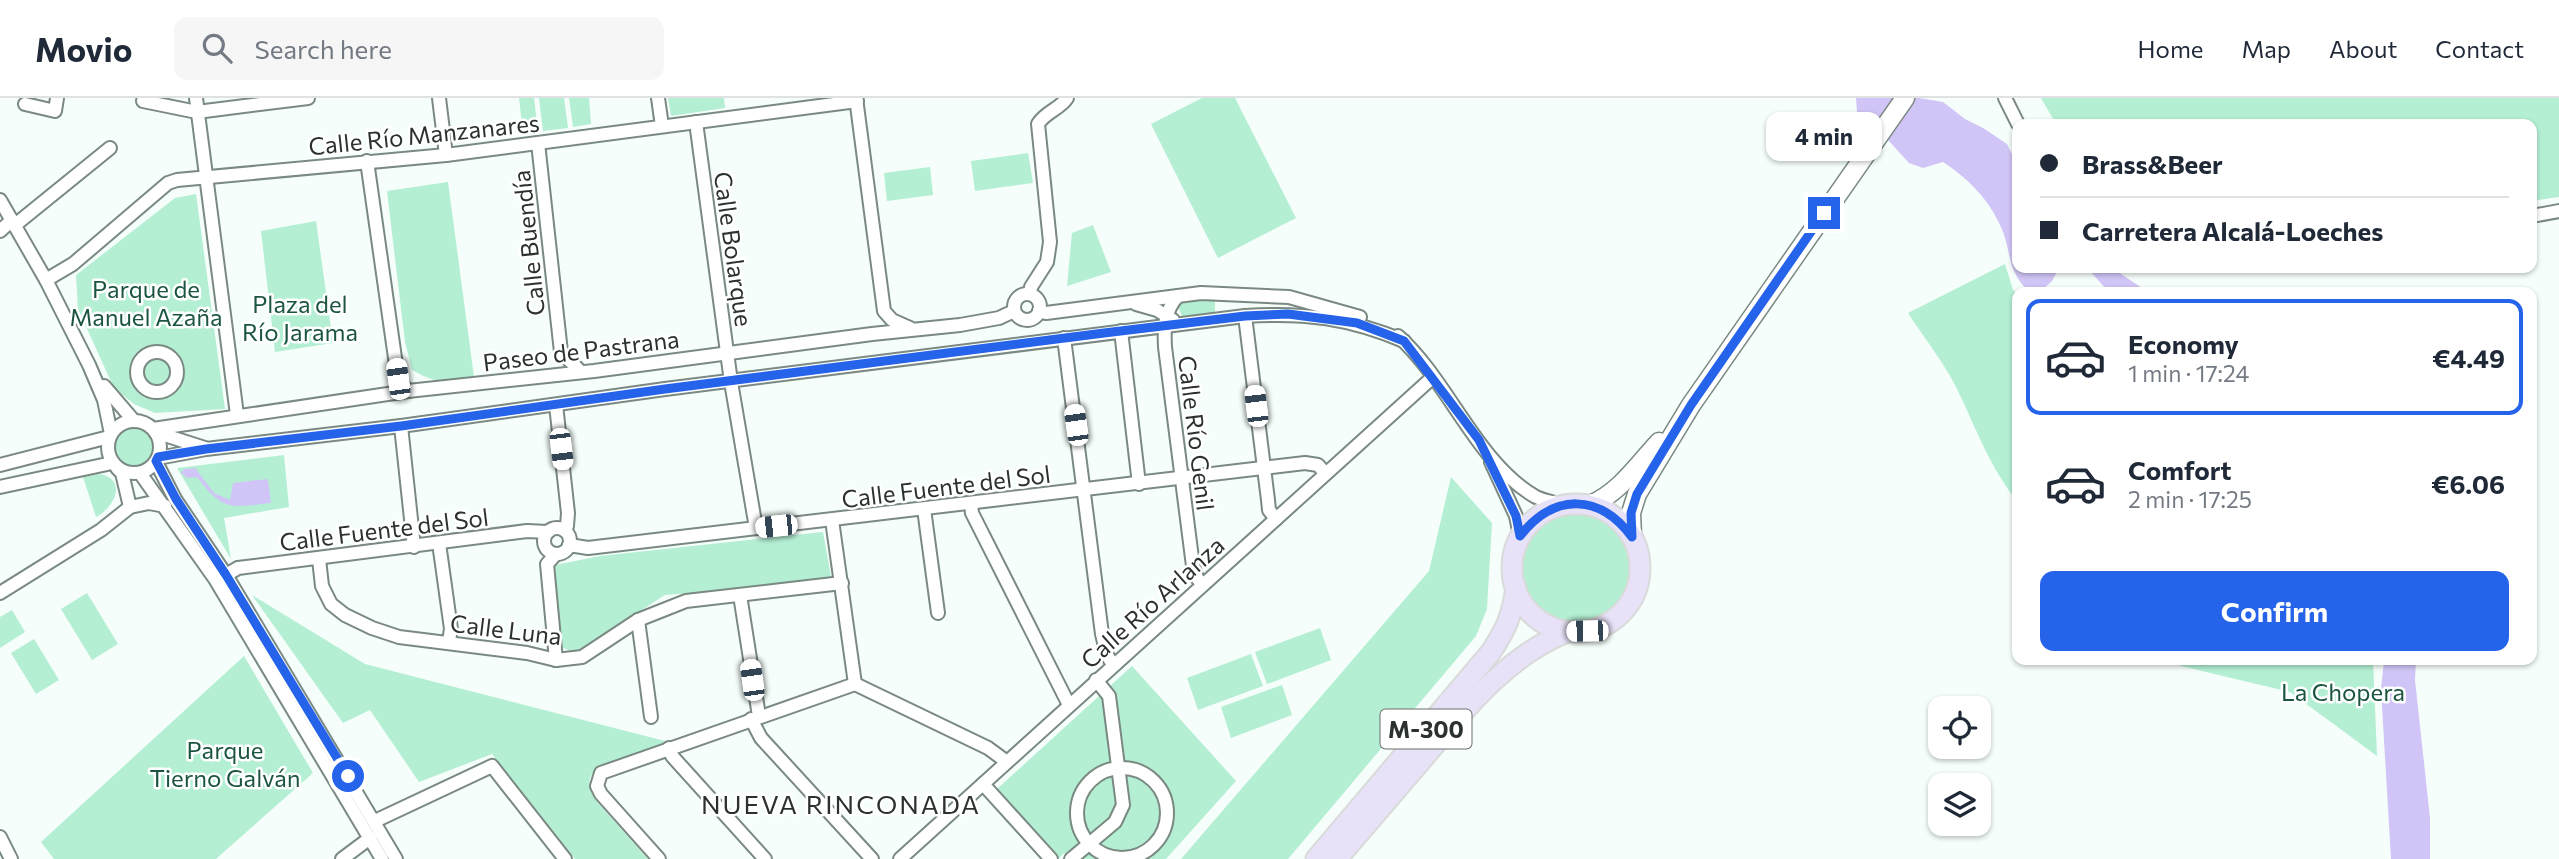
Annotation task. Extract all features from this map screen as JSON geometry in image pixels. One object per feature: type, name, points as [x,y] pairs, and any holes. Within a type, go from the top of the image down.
[{"type":"main road","name":"M-300","points":[[1337,859],[1465,709],[1534,648],[1567,632],[1587,631],[1606,625],[1623,612],[1635,593],[1640,575],[1639,555],[1632,537],[1631,513],[1637,494],[1691,405],[1905,98]]},
{"type":"main road","name":"M-300","points":[[1590,505],[1603,500],[1625,480],[1691,405]]},
{"type":"main road","points":[[1520,536],[1531,522],[1546,511],[1562,505],[1590,505],[1607,511],[1621,522],[1632,537]]},
{"type":"main road","name":"M-300","points":[[1316,859],[1492,652],[1507,628],[1513,609],[1516,589],[1512,571],[1520,536]]},
{"type":"main road","points":[[1516,589],[1523,604],[1535,617],[1567,632]]},
{"type":"street","points":[[25,104],[55,111],[57,98]]},
{"type":"street","points":[[196,98],[237,415]]},
{"type":"street","points":[[143,101],[198,112],[308,98]]},
{"type":"street","points":[[439,98],[446,155]]},
{"type":"street","points":[[658,98],[662,126]]},
{"type":"street","points":[[770,98],[771,112]]},
{"type":"street","points":[[1030,294],[1031,287],[1047,262],[1050,242],[1038,124],[1067,98]]},
{"type":"street","points":[[2005,98],[2016,119]]},
{"type":"street","points":[[856,100],[884,311],[876,326],[866,335]]},
{"type":"street","name":"Calle Río Manzanares","points":[[46,281],[73,264],[168,183],[446,155],[856,100]]},
{"type":"street","name":"Calle Bolarque","points":[[696,122],[730,378],[756,528]]},
{"type":"street","name":"Calle Buendía","points":[[538,143],[561,352]]},
{"type":"street","points":[[0,231],[110,148]]},
{"type":"street","points":[[367,161],[398,379],[408,391]]},
{"type":"street","points":[[0,200],[46,281],[104,400],[110,436],[108,455],[122,473],[130,507]]},
{"type":"street","points":[[2537,215],[2559,211]]},
{"type":"street","name":"Paseo de Pastrana","points":[[1038,312],[1201,293],[1268,295],[1311,302],[1385,325],[1404,341]]},
{"type":"street","points":[[1030,294],[1038,301],[1038,312],[1026,320],[1014,311],[1019,296],[1030,294]]},
{"type":"street","points":[[1220,295],[1226,306],[1220,319]]},
{"type":"street","points":[[1170,322],[1169,308],[1178,296]]},
{"type":"street","name":"Paseo de Pastrana","points":[[1132,303],[1157,310],[1170,322]]},
{"type":"street","points":[[1099,307],[1109,318],[1104,333]]},
{"type":"street","points":[[884,311],[897,323],[917,330]]},
{"type":"street","name":"Paseo de Pastrana","points":[[154,430],[237,415],[408,391],[917,330],[999,318],[1014,311]]},
{"type":"street","name":"Paseo de Pastrana","points":[[157,459],[206,449],[556,405],[730,378],[778,376],[1121,331],[1170,322],[1288,314],[1357,323],[1404,341]]},
{"type":"street","points":[[1245,316],[1269,510],[1276,519]]},
{"type":"street","name":"Calle Río Genil","points":[[1170,322],[1165,347],[1193,566],[1202,584]]},
{"type":"street","points":[[1121,331],[1139,484]]},
{"type":"street","points":[[1064,338],[1102,634],[1112,665]]},
{"type":"street","points":[[1404,341],[1508,476],[1537,497],[1562,505]]},
{"type":"street","points":[[548,375],[561,352],[581,372]]},
{"type":"street","points":[[89,365],[112,397],[134,421]]},
{"type":"street","name":"Calle Río Arlanza","points":[[900,859],[1433,377]]},
{"type":"street","points":[[556,405],[568,513],[564,530]]},
{"type":"street","points":[[0,465],[110,436],[121,424],[134,421],[154,430],[159,440],[157,459],[172,493],[226,575],[396,859]]},
{"type":"street","points":[[401,426],[414,547]]},
{"type":"street","name":"Paseo de Pastrana","points":[[154,430],[206,449]]},
{"type":"street","points":[[1479,440],[1516,516],[1520,536]]},
{"type":"street","points":[[62,450],[66,471]]},
{"type":"street","points":[[0,487],[66,471],[115,465],[130,474],[140,473],[157,459]]},
{"type":"street","name":"Calle Fuente del Sol","points":[[569,545],[587,548],[1305,463],[1318,465],[1325,473]]},
{"type":"street","points":[[140,473],[215,579],[382,859]]},
{"type":"street","points":[[130,507],[140,473]]},
{"type":"street","points":[[1,589],[101,530],[130,507],[149,503],[165,506]]},
{"type":"street","points":[[971,504],[972,513],[1069,705]]},
{"type":"street","points":[[924,509],[938,612]]},
{"type":"street","points":[[832,520],[855,684]]},
{"type":"street","points":[[556,554],[548,551],[544,543],[548,532],[556,528],[564,530],[569,537],[569,545],[564,552],[556,554],[547,564],[556,660]]},
{"type":"street","name":"Calle Fuente del Sol","points":[[226,575],[238,568],[527,531],[548,532]]},
{"type":"street","points":[[439,543],[451,629],[449,642]]},
{"type":"street","name":"Calle Luna","points":[[319,559],[326,596],[331,604],[345,615],[372,628],[399,636],[527,653],[556,660],[582,657],[638,620],[686,601],[842,583]]},
{"type":"street","points":[[740,595],[755,718],[761,738],[872,859]]},
{"type":"street","points":[[638,620],[651,717]]},
{"type":"street","points":[[1071,859],[1115,822],[1123,805],[1109,696],[1096,680]]},
{"type":"street","points":[[659,859],[607,802],[597,786],[601,773],[855,684],[988,748],[1007,762]]},
{"type":"street","points":[[669,748],[672,757],[765,859]]},
{"type":"street","points":[[375,821],[492,766],[565,859]]},
{"type":"street","points":[[1118,768],[1132,769],[1150,779],[1161,792],[1166,807],[1166,824],[1153,846],[1132,859],[1109,857],[1088,843],[1079,820],[1079,796],[1095,776],[1118,768]]},
{"type":"street","points":[[983,783],[1051,859]]},
{"type":"street","points":[[0,837],[11,859]]},
{"type":"street","points":[[342,859],[370,838]]},
{"type":"green space","points":[[519,98],[534,98],[538,132],[523,134]]},
{"type":"green space","points":[[539,98],[564,98],[568,128],[543,131]]},
{"type":"green space","points":[[569,98],[589,98],[591,124],[573,127]]},
{"type":"green space","points":[[668,98],[724,98],[725,108],[671,116]]},
{"type":"green space","points":[[1202,98],[1235,98],[1296,218],[1218,258],[1151,124]]},
{"type":"green space","points":[[2041,98],[2559,98],[2559,197],[2537,200],[2537,119],[2053,119]]},
{"type":"green space","points":[[1028,153],[1033,183],[975,191],[971,161]]},
{"type":"green space","points":[[930,167],[933,195],[887,201],[884,173]]},
{"type":"green space","points":[[448,182],[474,377],[442,381],[412,370],[405,342],[387,191]]},
{"type":"green space","name":"Parque de Manuel Azaña","points":[[196,194],[225,409],[155,413],[134,404],[114,388],[78,309],[76,275],[175,198]]},
{"type":"green space","name":"Plaza del Río Jarama","points":[[316,221],[333,343],[275,352],[261,231]]},
{"type":"green space","points":[[1093,225],[1111,272],[1067,286],[1072,233]]},
{"type":"green space","points":[[2005,264],[2012,287],[2012,495],[1992,463],[1947,371],[1908,313]]},
{"type":"green space","points":[[1191,299],[1215,301],[1215,312],[1188,318],[1182,316],[1180,304]]},
{"type":"green space","points":[[134,427],[148,433],[154,447],[148,461],[134,467],[120,461],[114,447],[120,433]]},
{"type":"green space","points":[[284,455],[289,507],[224,518],[231,559],[177,468]]},
{"type":"green space","points":[[99,474],[113,481],[116,494],[109,507],[96,517],[83,477]]},
{"type":"green space","points":[[1451,477],[1492,523],[1487,609],[1476,636],[1288,859],[1181,859],[1429,571]]},
{"type":"green space","points":[[1575,514],[1596,518],[1613,530],[1625,547],[1629,568],[1625,589],[1613,606],[1596,618],[1575,622],[1554,618],[1537,606],[1525,589],[1521,568],[1525,547],[1537,530],[1554,518]]},
{"type":"green space","points":[[823,532],[832,582],[665,595],[575,653],[559,646],[555,565],[600,556]]},
{"type":"green space","points":[[87,593],[118,644],[92,660],[61,609]]},
{"type":"green space","points":[[252,595],[365,664],[669,742],[597,768],[590,781],[592,794],[598,803],[648,859],[575,859],[492,754],[419,782],[370,710],[343,723]]},
{"type":"green space","points":[[12,610],[25,632],[0,648],[0,617]]},
{"type":"green space","points":[[1320,628],[1331,660],[1267,684],[1255,652]]},
{"type":"green space","points":[[34,639],[59,680],[36,694],[11,653]]},
{"type":"green space","points":[[1251,654],[1263,686],[1198,710],[1187,678]]},
{"type":"green space","name":"Parque Tierno Galván","points":[[244,656],[313,773],[216,859],[54,859],[41,842]]},
{"type":"green space","name":"La Chopera","points":[[2373,665],[2377,756],[2290,692],[2181,666]]},
{"type":"green space","points":[[1132,666],[1236,781],[1166,859],[1070,859],[1064,853],[1058,859],[997,789]]},
{"type":"green space","points":[[1282,685],[1292,715],[1231,738],[1221,707]]},
{"type":"shaded area","points":[[1856,98],[1919,98],[1943,102],[1965,119],[2007,144],[2012,154],[2012,266],[2003,233],[1994,214],[1975,188],[1943,162],[1923,168],[1909,163],[1889,141],[1864,125],[1857,112]]},
{"type":"shaded area","points":[[2056,273],[2045,287],[2025,287],[2016,274]]},
{"type":"shaded area","points":[[2092,273],[2120,273],[2140,287],[2104,287]]},
{"type":"shaded area","points":[[195,468],[214,493],[230,500],[233,483],[268,479],[271,503],[228,505],[214,496],[197,477],[187,478],[181,473],[184,469]]},
{"type":"shaded area","points":[[2383,665],[2416,665],[2415,680],[2430,818],[2430,859],[2391,859],[2381,689]]},
{"type":"district","name":"NUEVA RINCONADA","points":[[841,803]]},
{"type":"route","points":[[348,776],[226,575],[160,473],[156,461],[158,457],[1104,333],[1245,316],[1288,314],[1357,323],[1404,341],[1479,440],[1516,516],[1520,536],[1531,522],[1546,511],[1576,503],[1607,511],[1621,522],[1632,537],[1631,513],[1637,494],[1691,405],[1824,213]]}]
